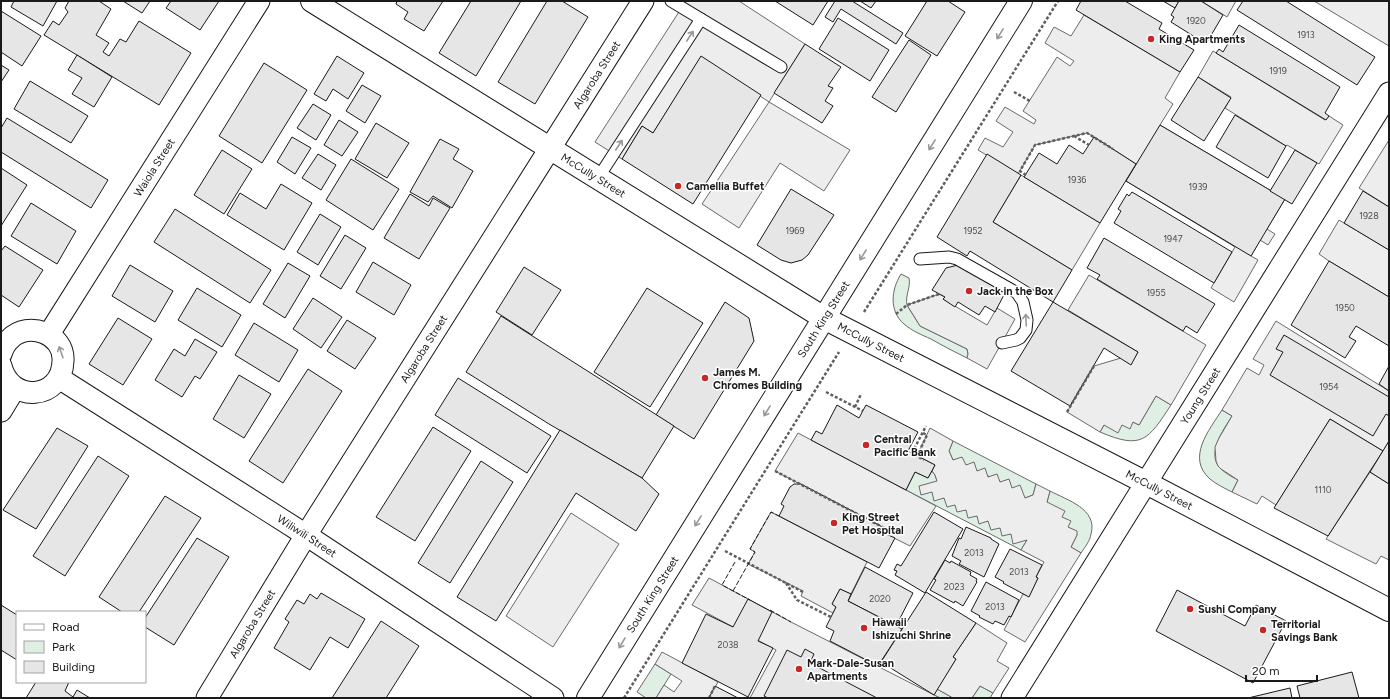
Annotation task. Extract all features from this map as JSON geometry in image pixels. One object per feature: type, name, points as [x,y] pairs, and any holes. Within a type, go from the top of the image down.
[{"type":"main road","name":"McCully Street","points":[[312,1],[824,318],[1146,483],[1389,610]]},
{"type":"main road","name":"South King Street","points":[[588,698],[1021,1]]},
{"type":"street","name":"Waiola Street","points":[[49,334],[259,1]]},
{"type":"street","name":"Algaroba Street","points":[[207,698],[306,535],[643,1]]},
{"type":"street","name":"Young Street","points":[[1012,698],[1389,93]]},
{"type":"street","points":[[1,366],[3,374],[8,382],[15,388],[24,392],[34,393],[44,391],[52,386],[59,378],[64,359],[62,349],[56,341],[49,334],[39,330],[19,332],[2,348]]},
{"type":"street","name":"Wiliwili Street","points":[[59,378],[306,535],[553,698]]},
{"type":"street","points":[[1,411],[15,388]]},
{"type":"lane","points":[[671,1],[781,67]]},
{"type":"lane","points":[[598,178],[701,19]]},
{"type":"lane","points":[[920,259],[949,257],[957,259],[1017,293],[1025,307],[1027,326],[1020,338],[1002,343]]},
{"type":"path","points":[[881,285],[1058,1]]},
{"type":"path","points":[[1014,92],[1030,101]]},
{"type":"path","points":[[1026,175],[1020,171],[1035,145],[1087,133],[1113,149]]},
{"type":"path","points":[[1074,136],[1089,145]]},
{"type":"path","points":[[896,314],[907,305],[939,294]]},
{"type":"path","points":[[1067,412],[1094,366]]},
{"type":"path","points":[[624,698],[821,382]]},
{"type":"path","points":[[826,392],[863,411]]},
{"type":"path","points":[[855,407],[862,394]]},
{"type":"path","points":[[912,453],[926,426]]},
{"type":"path","points":[[923,433],[928,435],[917,456],[924,460]]},
{"type":"path","points":[[775,471],[888,530]]},
{"type":"path","points":[[725,551],[803,592]]},
{"type":"path","points":[[786,582],[797,600],[831,617]]},
{"type":"path","points":[[709,698],[715,686]]},
{"type":"green space","points":[[901,274],[909,278],[907,305],[920,326],[967,349],[967,358],[914,331],[899,319],[893,300],[895,287]]},
{"type":"green space","points":[[1156,396],[1171,405],[1150,434],[1135,441],[1114,437],[1100,432],[1104,425],[1122,425],[1133,422],[1139,425]]},
{"type":"green space","points":[[1222,410],[1232,416],[1221,434],[1215,455],[1216,462],[1220,468],[1238,480],[1232,492],[1210,479],[1203,471],[1200,462],[1202,444],[1211,426]]},
{"type":"green space","points":[[953,441],[1036,484],[1033,495],[1025,498],[1012,488],[953,460],[949,451]]},
{"type":"green space","points":[[932,471],[937,481],[932,492],[1011,534],[1027,540],[1021,550],[906,490],[915,472],[928,478]]},
{"type":"green space","points":[[1050,491],[1080,506],[1090,518],[1092,525],[1090,537],[1081,553],[1071,547],[1077,535],[1075,531],[1067,527],[1062,517],[1047,502]]},
{"type":"green space","points":[[655,664],[671,674],[656,698],[646,698],[637,692]]},
{"type":"green space","points":[[980,686],[993,693],[990,698],[972,698]]},
{"type":"green space","points":[[937,689],[953,698],[940,698],[934,695]]},
{"type":"shaded area","points":[[686,1],[739,1],[805,44],[769,102],[701,57],[653,133],[642,126],[622,159],[595,142]]},
{"type":"shaded area","points":[[1201,1],[1236,1],[1227,17]]},
{"type":"shaded area","points":[[1314,1],[1389,1],[1389,46]]},
{"type":"shaded area","points":[[1084,15],[1180,72],[1165,98],[1173,104],[1160,125],[1285,199],[1267,229],[1275,234],[1268,245],[1260,240],[1251,256],[1258,260],[1234,302],[1211,288],[1235,247],[1126,181],[1136,164],[1094,137],[1087,133],[1035,145],[1018,174],[978,150],[985,138],[1003,147],[1013,132],[996,121],[1005,107],[1034,124],[1036,120],[1023,111],[1057,57],[1070,66],[1074,61],[1045,43],[1054,27],[1071,36]]},
{"type":"shaded area","points":[[1213,51],[1325,120],[1329,116],[1343,125],[1319,164],[1287,145],[1286,146],[1225,108],[1231,97],[1198,77]]},
{"type":"shaded area","points":[[769,102],[850,150],[824,191],[780,163],[739,228],[702,204]]},
{"type":"shaded area","points":[[1389,140],[1389,207],[1359,188]]},
{"type":"shaded area","points":[[1021,175],[1100,223],[1072,270],[993,222]]},
{"type":"shaded area","points":[[1339,220],[1389,250],[1389,297],[1319,254]]},
{"type":"shaded area","points":[[1089,275],[1206,345],[1171,405],[1156,396],[1139,425],[1133,422],[1130,429],[1122,425],[1118,433],[1104,425],[1100,432],[1067,412],[1094,366],[1121,358],[1131,364],[1138,352],[1068,310]]},
{"type":"shaded area","points":[[939,294],[945,297],[943,299],[987,325],[997,308],[1015,319],[987,369],[967,358],[967,349],[920,326],[907,305]]},
{"type":"shaded area","points":[[1276,321],[1389,391],[1389,441],[1383,451],[1330,419],[1276,505],[1262,496],[1257,504],[1232,492],[1238,480],[1218,466],[1215,447],[1232,416],[1222,410],[1247,368],[1259,375],[1264,365],[1253,359]]},
{"type":"shaded area","points":[[930,428],[953,441],[949,451],[953,460],[962,457],[966,465],[974,462],[977,471],[985,468],[988,477],[997,474],[1000,482],[1009,479],[1012,488],[1020,485],[1025,498],[1033,495],[1036,484],[1050,491],[1047,502],[1065,511],[1062,517],[1071,521],[1068,527],[1077,531],[1077,535],[1071,547],[1081,553],[1025,642],[1004,630],[1023,594],[1029,596],[1038,578],[1036,577],[1044,562],[1021,550],[1027,540],[1013,544],[1011,534],[1002,536],[1000,528],[991,530],[988,521],[979,524],[977,516],[968,518],[966,510],[957,512],[955,505],[947,507],[944,498],[934,501],[932,492],[921,495],[919,486],[937,481],[932,471],[935,465],[917,456]]},
{"type":"shaded area","points":[[798,433],[936,506],[910,546],[886,534],[888,530],[775,471]]},
{"type":"shaded area","points":[[1370,472],[1389,484],[1389,560],[1381,556],[1376,564],[1326,539]]},
{"type":"shaded area","points":[[771,512],[867,562],[851,594],[840,589],[832,604],[836,607],[833,613],[801,596],[803,591],[748,564],[755,552],[750,549]]},
{"type":"shaded area","points":[[571,513],[619,544],[553,647],[506,616]]},
{"type":"shaded area","points":[[709,578],[791,622],[940,698],[750,698],[776,650],[692,605]]},
{"type":"shaded area","points":[[976,623],[1007,643],[997,661],[1009,668],[993,693],[980,686],[972,698],[953,698],[937,689],[956,659],[953,657]]},
{"type":"shaded area","points":[[662,652],[718,682],[709,698],[656,698],[664,685],[674,692],[682,681],[655,664]]},
{"type":"building","points":[[14,1],[57,1],[43,26],[11,7]]},
{"type":"building","points":[[69,1],[99,1],[111,9],[96,35],[109,43],[103,52],[109,56],[120,39],[126,42],[139,21],[191,53],[159,105],[44,35],[53,21],[59,25],[68,12],[65,8]]},
{"type":"building","points":[[123,1],[150,1],[142,13]]},
{"type":"building","points":[[171,1],[219,1],[200,30],[166,8]]},
{"type":"building","points":[[397,1],[443,1],[424,31],[404,19],[408,12],[396,4]]},
{"type":"building","points":[[471,1],[521,1],[476,76],[439,53]]},
{"type":"building","points":[[547,1],[562,1],[588,17],[535,104],[498,82]]},
{"type":"building","points":[[775,1],[828,1],[813,25]]},
{"type":"building","points":[[835,1],[852,1],[903,33],[896,44],[841,9],[833,22],[825,17]]},
{"type":"building","points":[[860,1],[876,1],[871,8]]},
{"type":"building","points":[[927,1],[948,1],[965,12],[937,56],[905,36]]},
{"type":"building","name":"King Apartments","points":[[1081,1],[1125,1],[1162,23],[1159,29],[1194,50],[1180,72],[1076,10]]},
{"type":"building","points":[[1163,1],[1179,1],[1175,8]]},
{"type":"building","points":[[1179,1],[1201,1],[1223,15],[1206,44],[1171,22],[1174,17],[1171,15]]},
{"type":"building","points":[[1243,1],[1286,1],[1375,57],[1357,85],[1237,10]]},
{"type":"building","points":[[1,11],[41,36],[22,66],[1,52]]},
{"type":"building","points":[[838,18],[889,50],[870,81],[819,49]]},
{"type":"building","points":[[1239,25],[1340,87],[1325,113],[1329,116],[1326,120],[1216,53],[1219,49],[1223,52]]},
{"type":"building","points":[[909,40],[931,55],[896,112],[872,97]]},
{"type":"building","points":[[805,44],[841,67],[828,86],[833,88],[825,101],[833,106],[822,123],[774,93]]},
{"type":"building","points":[[77,55],[112,77],[94,107],[72,94],[82,78],[68,70]]},
{"type":"building","points":[[337,56],[364,73],[348,99],[333,89],[326,101],[314,94]]},
{"type":"building","points":[[701,56],[761,95],[693,204],[622,159],[642,126],[653,133]]},
{"type":"building","points":[[264,63],[307,90],[262,163],[219,136]]},
{"type":"building","points":[[1,65],[9,70],[1,82]]},
{"type":"building","points":[[1198,77],[1231,98],[1204,141],[1171,120]]},
{"type":"building","points":[[30,81],[88,116],[71,143],[14,109]]},
{"type":"building","points":[[362,85],[381,96],[365,123],[346,111]]},
{"type":"building","points":[[313,104],[331,115],[316,140],[297,128]]},
{"type":"building","points":[[1235,115],[1286,146],[1268,178],[1216,147]]},
{"type":"building","points":[[7,118],[108,180],[91,208],[1,152],[1,128]]},
{"type":"building","points":[[339,120],[358,132],[342,156],[324,145]]},
{"type":"building","points":[[376,123],[409,143],[387,178],[355,159]]},
{"type":"building","points":[[1160,125],[1285,199],[1251,256],[1126,181]]},
{"type":"building","points":[[292,137],[311,148],[295,174],[277,162]]},
{"type":"building","points":[[1094,137],[1136,164],[1100,223],[1024,177],[1039,153],[1057,164],[1069,145],[1083,154]]},
{"type":"building","points":[[440,139],[459,149],[453,159],[473,171],[452,208],[433,196],[428,202],[410,192]]},
{"type":"building","points":[[222,150],[252,169],[224,214],[194,195]]},
{"type":"building","points":[[1295,150],[1317,163],[1292,204],[1270,191]]},
{"type":"building","points":[[318,154],[336,165],[321,190],[302,178]]},
{"type":"building","points":[[987,154],[1021,175],[993,222],[1072,270],[1053,302],[970,251],[967,256],[937,237]]},
{"type":"building","points":[[351,159],[399,189],[373,230],[326,200]]},
{"type":"building","points":[[1,168],[27,185],[1,226]]},
{"type":"building","points":[[281,184],[312,203],[284,250],[227,215],[240,193],[266,209]]},
{"type":"building","points":[[791,189],[834,215],[808,255],[802,260],[791,263],[781,260],[757,245]]},
{"type":"building","points":[[1363,191],[1389,207],[1389,250],[1344,223]]},
{"type":"building","points":[[1132,192],[1232,252],[1214,283],[1114,223],[1121,211],[1118,209],[1127,194],[1129,196]]},
{"type":"building","points":[[410,194],[429,206],[433,198],[450,208],[419,259],[384,238]]},
{"type":"building","points":[[31,203],[76,231],[57,264],[11,236]]},
{"type":"building","points":[[175,209],[271,270],[250,303],[154,242]]},
{"type":"building","points":[[320,214],[341,227],[318,265],[297,252]]},
{"type":"building","points":[[345,235],[366,248],[341,289],[320,276]]},
{"type":"building","points":[[1104,238],[1215,304],[1197,333],[1186,326],[1183,331],[1097,279],[1100,275],[1087,268]]},
{"type":"building","points":[[5,246],[43,270],[19,307],[1,295],[1,251]]},
{"type":"building","points":[[1329,261],[1389,297],[1389,346],[1356,326],[1349,337],[1356,341],[1345,358],[1291,325]]},
{"type":"building","points":[[373,262],[411,285],[394,315],[356,292]]},
{"type":"building","points":[[288,263],[310,276],[285,318],[263,304]]},
{"type":"building","points":[[130,265],[173,291],[155,322],[112,296]]},
{"type":"building","name":"Jack in the Box","points":[[958,265],[1005,293],[995,312],[985,306],[979,315],[958,302],[955,307],[943,299],[945,297],[932,290],[946,268]]},
{"type":"building","points":[[524,267],[561,290],[532,335],[496,312]]},
{"type":"building","points":[[197,288],[241,315],[222,347],[178,320]]},
{"type":"building","points":[[647,288],[703,323],[650,407],[594,372]]},
{"type":"building","points":[[313,298],[342,317],[321,348],[293,329]]},
{"type":"building","name":"James M. Chromes Building","points":[[725,302],[749,318],[754,341],[694,439],[656,415]]},
{"type":"building","points":[[1053,302],[1138,352],[1131,365],[1104,348],[1070,406],[1011,371]]},
{"type":"building","points":[[501,316],[674,426],[642,478],[549,424],[466,372]]},
{"type":"building","points":[[118,318],[152,339],[123,385],[89,364]]},
{"type":"building","points":[[347,320],[376,338],[355,369],[327,351]]},
{"type":"building","points":[[254,323],[298,350],[279,382],[235,355]]},
{"type":"building","points":[[1284,335],[1389,397],[1389,416],[1386,414],[1373,436],[1270,375],[1283,352],[1276,349]]},
{"type":"building","points":[[195,339],[217,352],[200,379],[195,376],[182,397],[155,380],[174,349],[185,356]]},
{"type":"building","points":[[1389,366],[1389,391],[1379,384]]},
{"type":"building","points":[[308,369],[342,391],[283,483],[249,461]]},
{"type":"building","points":[[239,375],[271,394],[244,438],[213,419]]},
{"type":"building","points":[[458,378],[551,436],[527,473],[435,415]]},
{"type":"building","name":"Central Pacific Bank","points":[[837,405],[859,418],[866,405],[918,432],[908,451],[935,465],[928,478],[915,472],[906,490],[811,440],[816,431],[822,434]]},
{"type":"building","points":[[1330,419],[1383,451],[1328,536],[1274,508]]},
{"type":"building","points":[[433,427],[471,451],[415,541],[376,517]]},
{"type":"building","points":[[57,428],[88,446],[36,529],[3,510]]},
{"type":"building","points":[[560,430],[642,478],[659,494],[636,531],[576,493],[496,621],[457,597]]},
{"type":"building","points":[[1389,441],[1389,484],[1370,472]]},
{"type":"building","points":[[98,456],[129,476],[65,576],[33,556]]},
{"type":"building","points":[[481,461],[513,482],[450,583],[418,563]]},
{"type":"building","name":"King Street Pet Hospital","points":[[794,484],[801,484],[888,530],[886,534],[895,538],[879,568],[779,516],[784,506],[781,504],[790,487]]},
{"type":"building","points":[[165,496],[201,518],[140,611],[120,611],[99,597]]},
{"type":"building","points":[[934,512],[963,529],[925,593],[895,575],[897,571],[894,570],[897,564],[901,566]]},
{"type":"building","points":[[966,527],[991,538],[999,544],[984,577],[959,564],[961,561],[952,556],[959,538],[961,539]]},
{"type":"building","points":[[197,538],[229,557],[174,645],[146,628],[146,616]]},
{"type":"building","points":[[1010,549],[1042,565],[1029,597],[995,577]]},
{"type":"building","points":[[945,560],[950,563],[951,561],[971,572],[970,575],[977,579],[977,582],[963,606],[955,601],[954,603],[930,590],[936,580],[934,579]]},
{"type":"building","points":[[865,567],[913,593],[896,626],[848,601]]},
{"type":"building","points":[[986,582],[1019,600],[1011,617],[1009,616],[1004,625],[995,621],[993,624],[971,611]]},
{"type":"building","name":"Hawaii Ishizuchi Shrine","points":[[840,589],[851,594],[848,601],[902,629],[878,666],[830,641],[834,631],[826,627],[836,607],[832,604]]},
{"type":"building","points":[[1177,590],[1245,626],[1256,605],[1286,621],[1253,683],[1156,631]]},
{"type":"building","points":[[926,592],[976,623],[953,657],[956,659],[934,695],[881,662]]},
{"type":"building","points":[[321,593],[365,619],[348,648],[330,637],[310,670],[274,648],[289,622],[285,619],[297,600],[304,604],[310,594],[317,599]]},
{"type":"building","points":[[748,599],[772,612],[758,641],[773,648],[748,697],[682,663],[706,614],[733,627]]},
{"type":"building","points":[[1,605],[16,614],[16,659],[1,650]]},
{"type":"building","points":[[381,621],[419,646],[386,698],[332,698]]},
{"type":"building","name":"Mark-Dale-Susan Apartments","points":[[805,649],[814,654],[810,663],[877,698],[768,698],[764,696],[787,650],[801,657]]},
{"type":"building","points":[[1352,672],[1359,698],[1300,698],[1297,686]]},
{"type":"building","points":[[35,683],[69,683],[65,691],[73,697],[77,690],[90,698],[26,698]]},
{"type":"building","points":[[715,686],[738,698],[709,698]]},
{"type":"building","points":[[1290,688],[1292,698],[1248,698]]},
{"type":"fence","points":[[733,591],[755,552],[750,549],[771,512],[779,516]]},
{"type":"fence","points":[[735,562],[722,585],[750,600]]},
{"type":"fence","points":[[770,610],[791,622]]},
{"type":"place","name":"King Apartments","points":[[1151,39]]},
{"type":"place","name":"Camellia Buffet","points":[[678,186]]},
{"type":"place","name":"Jack in the Box","points":[[969,291]]},
{"type":"place","name":"James M. Chromes Building","points":[[705,378]]},
{"type":"place","name":"Central Pacific Bank","points":[[866,445]]},
{"type":"place","name":"King Street Pet Hospital","points":[[834,523]]},
{"type":"place","name":"Sushi Company","points":[[1190,609]]},
{"type":"place","name":"Hawaii Ishizuchi Shrine","points":[[864,628]]},
{"type":"place","name":"Territorial Savings Bank","points":[[1263,630]]},
{"type":"place","name":"Mark-Dale-Susan Apartments","points":[[799,669]]}]
